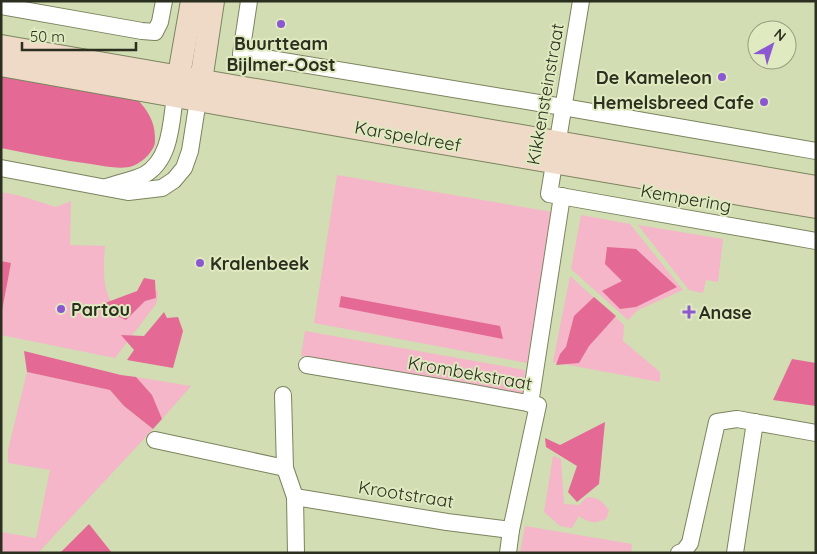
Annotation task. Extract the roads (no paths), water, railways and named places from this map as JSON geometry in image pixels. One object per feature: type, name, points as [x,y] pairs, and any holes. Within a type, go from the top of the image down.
[{"type":"street","points":[[1,6],[155,32],[160,22],[164,1]]},
{"type":"street","points":[[104,187],[143,176],[155,166],[164,154],[168,141],[192,1]]},
{"type":"street","points":[[1,168],[133,191],[162,188],[174,180],[184,168],[190,151],[213,1]]},
{"type":"street","points":[[249,1],[241,54],[816,151]]},
{"type":"street","name":"Kikkensteinstraat","points":[[530,404],[555,195],[555,152],[581,1]]},
{"type":"street","name":"Karspeldreef","points":[[1,46],[177,87]]},
{"type":"street","name":"Karspeldreef","points":[[1,65],[199,90],[555,152],[816,207]]},
{"type":"street","name":"Karspeldreef","points":[[555,152],[816,187]]},
{"type":"street","name":"Kempering","points":[[555,195],[816,241]]},
{"type":"street","name":"Krombekstraat","points":[[307,366],[538,405],[511,530],[508,553]]},
{"type":"street","points":[[283,395],[285,468],[295,497],[296,553]]},
{"type":"street","points":[[679,553],[684,551],[690,543],[717,422],[738,419],[816,433]]},
{"type":"street","points":[[735,553],[755,422]]},
{"type":"street","points":[[154,440],[285,468]]},
{"type":"street","name":"Krootstraat","points":[[295,497],[448,522],[511,530]]},
{"type":"place","name":"Buurtteam Bijlmer-Oost","points":[[281,24]]},
{"type":"place","name":"De Kameleon","points":[[722,77]]},
{"type":"place","name":"Hemelsbreed Cafe","points":[[764,102]]},
{"type":"place","name":"Kralenbeek","points":[[200,263]]},
{"type":"place","name":"Partou","points":[[61,309]]},
{"type":"place","name":"Anase","points":[[689,312]]}]
